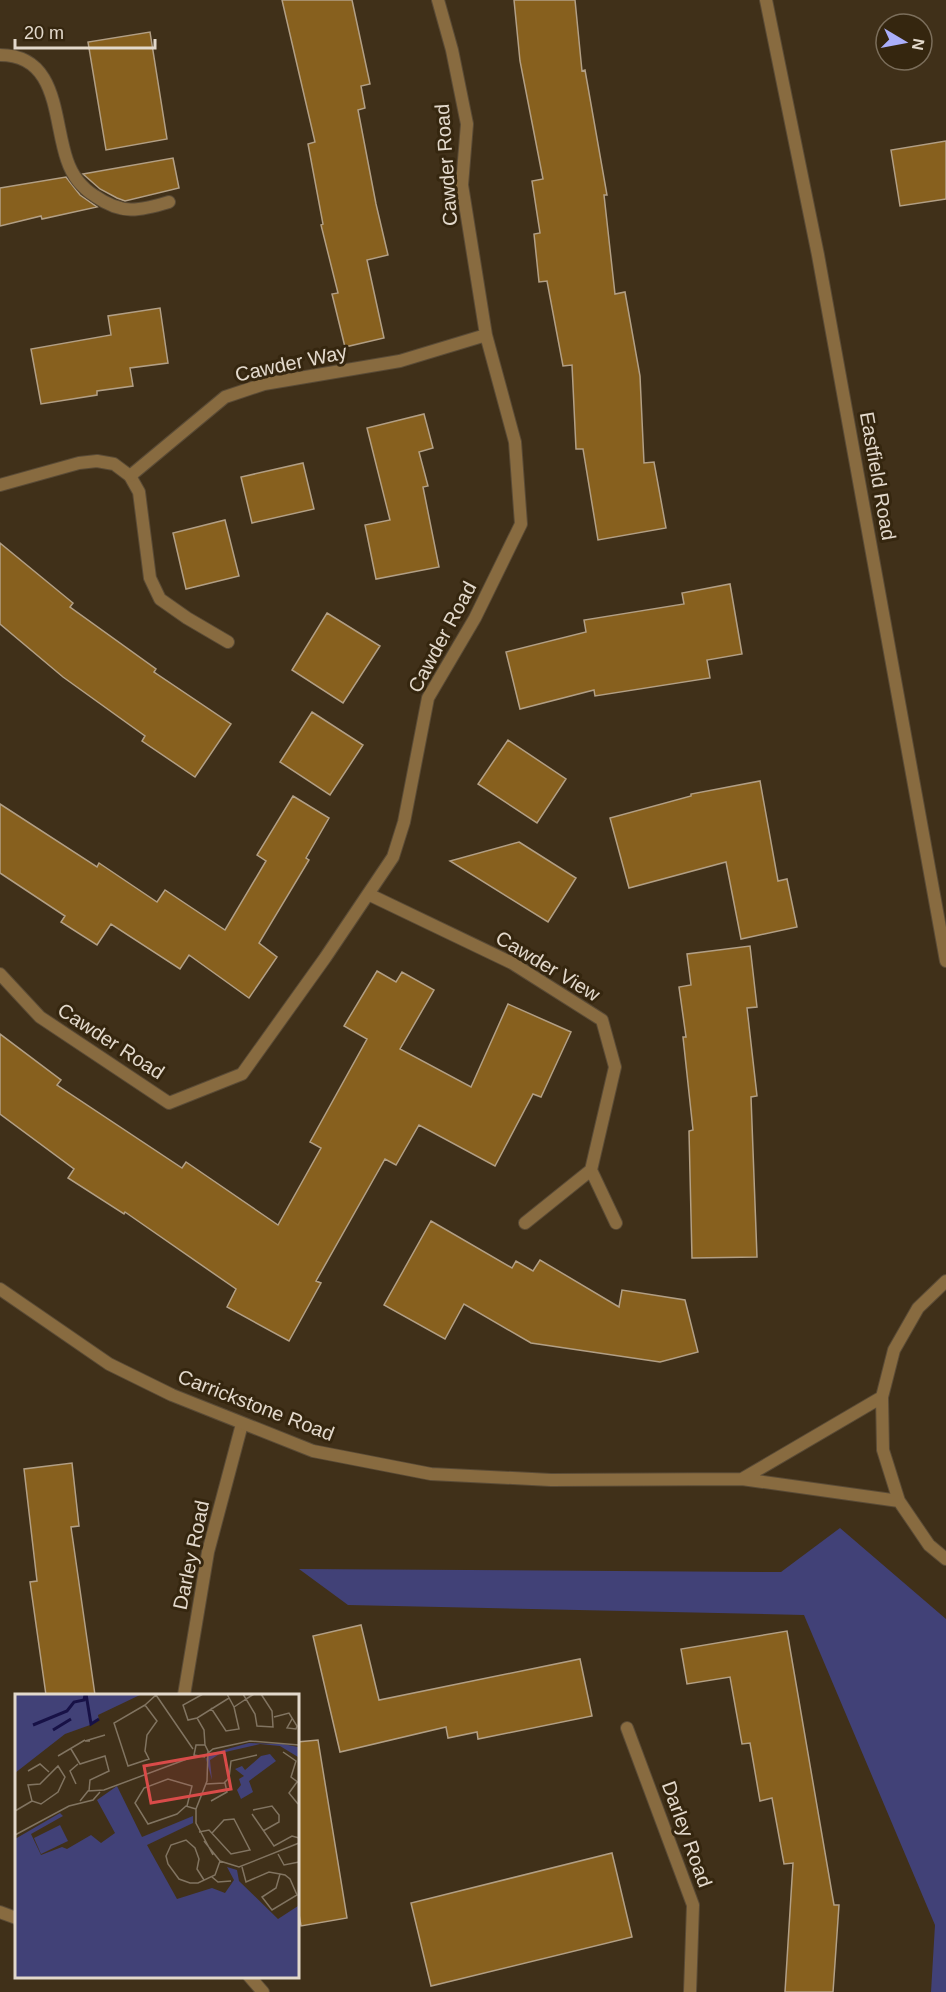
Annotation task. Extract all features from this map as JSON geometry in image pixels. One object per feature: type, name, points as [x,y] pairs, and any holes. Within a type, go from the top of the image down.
[{"type":"street","name":"Cawder Road","points":[[0,974],[40,1017],[169,1103],[243,1074],[393,857],[404,822],[428,698],[474,618],[521,524],[515,442],[486,335],[462,185],[467,124],[452,50],[438,0]]},
{"type":"street","name":"Eastfield Road","points":[[766,0],[818,255],[946,961]]},
{"type":"street","points":[[0,54],[22,58],[39,70],[50,88],[68,161],[83,188],[109,206],[119,208],[139,211],[168,202]]},
{"type":"street","name":"Cawder Way","points":[[130,477],[225,397],[264,384],[400,361],[486,335]]},
{"type":"street","points":[[0,485],[79,463],[97,461],[114,464],[130,477],[139,492],[150,578],[160,599],[228,642]]},
{"type":"street","name":"Cawder View","points":[[368,894],[512,963],[602,1020],[615,1068],[591,1170]]},
{"type":"street","points":[[525,1223],[591,1170],[616,1223]]},
{"type":"street","points":[[946,1281],[918,1308],[894,1350],[882,1396],[883,1450],[899,1502],[929,1545],[946,1559]]},
{"type":"street","name":"Carrickstone Road","points":[[0,1289],[109,1364],[172,1395],[313,1451],[431,1474],[551,1480],[742,1479],[899,1502]]},
{"type":"street","points":[[742,1479],[882,1396]]},
{"type":"street","name":"Darley Road","points":[[184,1694],[208,1552],[242,1424]]},
{"type":"street","name":"Darley Road","points":[[627,1728],[693,1905],[690,1992]]},
{"type":"street","points":[[0,1912],[15,1918]]},
{"type":"street","points":[[250,1977],[262,1992]]},
{"type":"shaded area","points":[[840,1528],[946,1619],[946,1992],[931,1992],[935,1925],[804,1615],[348,1605],[299,1569],[781,1572]]},
{"type":"building","points":[[282,0],[352,0],[370,84],[361,86],[365,108],[358,110],[388,255],[367,260],[384,338],[345,347],[332,294],[338,293],[321,225],[323,224],[308,144],[315,142]]},
{"type":"building","points":[[514,0],[575,0],[582,71],[585,70],[607,195],[604,195],[615,294],[625,292],[640,376],[644,463],[654,462],[666,528],[598,540],[583,449],[576,449],[572,365],[563,366],[547,281],[539,282],[534,234],[540,233],[532,181],[543,179],[520,61]]},
{"type":"building","points":[[150,32],[167,139],[106,150],[88,42]]},
{"type":"building","points":[[946,141],[946,199],[900,206],[891,150]]},
{"type":"building","points":[[173,158],[179,188],[125,201],[100,189],[83,174]]},
{"type":"building","points":[[66,177],[80,195],[97,207],[42,219],[41,216],[0,226],[0,188]]},
{"type":"building","points":[[160,308],[168,363],[130,368],[133,386],[97,391],[97,395],[41,404],[31,349],[111,335],[108,316]]},
{"type":"building","points":[[424,414],[433,448],[419,452],[428,486],[423,487],[439,567],[376,579],[365,525],[390,520],[367,428]]},
{"type":"building","points":[[303,463],[314,509],[252,523],[241,477]]},
{"type":"building","points":[[225,520],[239,576],[186,589],[173,533]]},
{"type":"building","points":[[0,543],[73,603],[70,607],[156,669],[154,672],[231,724],[195,777],[142,741],[145,736],[63,677],[0,624]]},
{"type":"building","points":[[730,584],[742,654],[707,660],[710,678],[595,696],[594,690],[520,709],[506,652],[586,632],[584,620],[684,604],[682,593]]},
{"type":"building","points":[[327,613],[380,646],[343,703],[292,670]]},
{"type":"building","points":[[312,712],[363,745],[330,795],[280,762]]},
{"type":"building","points":[[508,740],[566,779],[537,823],[478,784]]},
{"type":"building","points":[[760,781],[778,881],[787,879],[797,927],[741,939],[726,862],[629,888],[610,818],[691,796],[691,794]]},
{"type":"building","points":[[293,796],[329,818],[306,858],[309,860],[259,943],[277,957],[249,998],[189,955],[180,969],[111,924],[97,945],[61,922],[65,916],[0,873],[0,804],[97,867],[99,863],[157,902],[165,890],[225,930],[266,861],[257,855]]},
{"type":"building","points":[[519,842],[576,878],[548,922],[450,861]]},
{"type":"building","points":[[750,946],[757,1007],[747,1008],[757,1096],[751,1097],[757,1257],[692,1258],[689,1131],[693,1130],[683,1037],[686,1037],[679,987],[691,985],[687,954]]},
{"type":"building","points":[[377,971],[396,982],[402,972],[434,990],[400,1049],[471,1087],[508,1004],[571,1032],[541,1097],[533,1094],[495,1166],[419,1125],[396,1165],[385,1159],[316,1281],[321,1283],[289,1341],[227,1307],[236,1289],[125,1212],[124,1214],[68,1178],[74,1169],[0,1114],[0,1034],[61,1080],[57,1085],[182,1168],[186,1162],[278,1225],[321,1148],[310,1142],[367,1039],[344,1026]]},
{"type":"building","points":[[431,1221],[512,1268],[516,1261],[533,1271],[540,1260],[619,1307],[622,1290],[685,1300],[698,1352],[660,1362],[531,1343],[464,1304],[445,1339],[384,1305]]},
{"type":"building","points":[[72,1463],[79,1526],[71,1527],[95,1694],[46,1694],[30,1582],[37,1581],[24,1469]]},
{"type":"building","points":[[361,1625],[379,1700],[580,1659],[592,1716],[478,1739],[477,1732],[448,1738],[446,1727],[340,1752],[313,1636]]},
{"type":"building","points":[[787,1631],[834,1905],[839,1905],[833,1992],[785,1992],[793,1863],[784,1864],[772,1798],[760,1801],[750,1743],[742,1744],[730,1677],[687,1684],[681,1649]]},
{"type":"building","points":[[318,1740],[347,1918],[301,1926],[298,1909],[298,1742]]},
{"type":"building","points":[[612,1853],[632,1937],[431,1986],[411,1903]]}]
